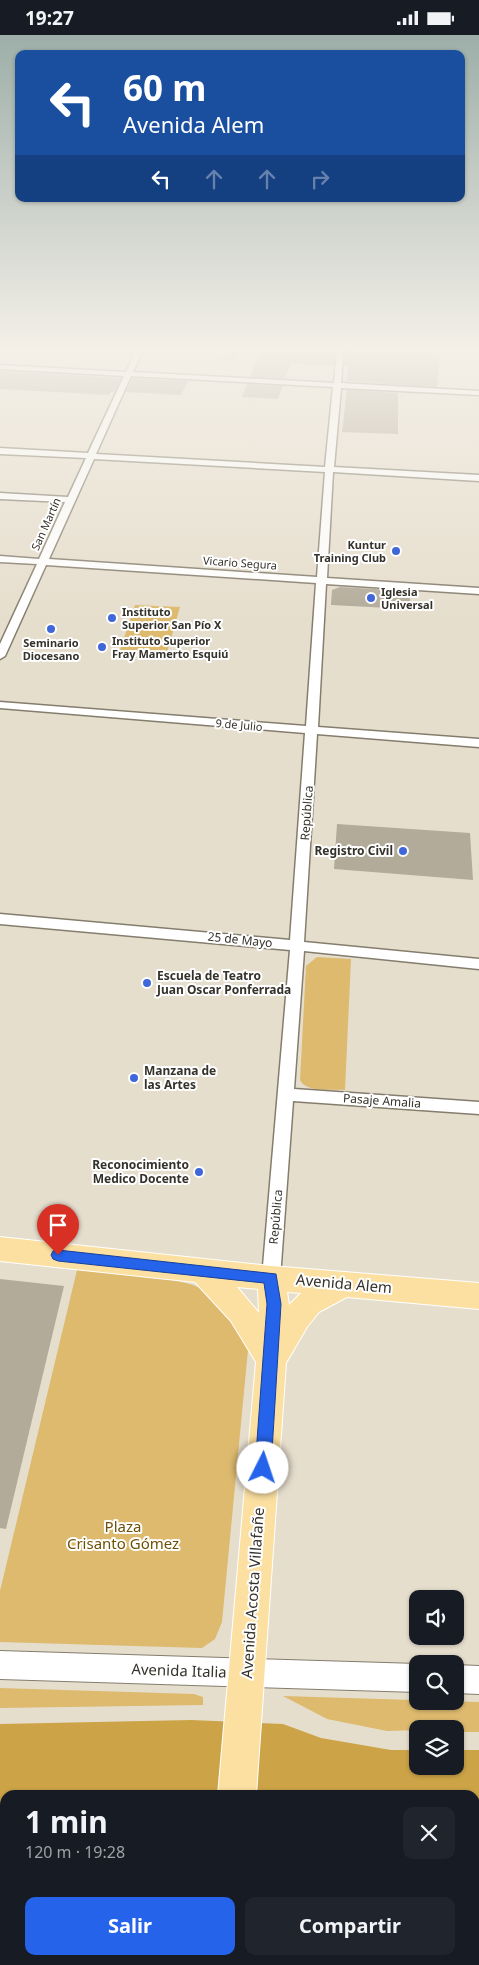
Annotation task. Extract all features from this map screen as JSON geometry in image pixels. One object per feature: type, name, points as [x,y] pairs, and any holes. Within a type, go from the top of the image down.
[{"type":"main road","name":"Avenida Alem","points":[[0,1249],[271,1278],[479,1296]]},
{"type":"main road","name":"Avenida Acosta Villafañe","points":[[203,1271],[229,1296],[248,1320],[262,1342],[271,1362]]},
{"type":"main road","name":"Avenida Acosta Villafañe","points":[[237,1790],[271,1362],[274,1304],[271,1278]]},
{"type":"main road","points":[[271,1362],[296,1318],[309,1303],[343,1285]]},
{"type":"street","name":"San Martín","points":[[0,656],[98,438]]},
{"type":"street","name":"República","points":[[271,1278],[297,947],[333,438]]},
{"type":"street","points":[[0,451],[479,478]]},
{"type":"street","points":[[0,496],[71,500]]},
{"type":"street","name":"Vicario Segura","points":[[0,559],[479,591]]},
{"type":"street","name":"9 de Julio","points":[[0,705],[479,743]]},
{"type":"street","name":"25 de Mayo","points":[[0,919],[262,941],[297,947],[479,963]]},
{"type":"street","name":"Pasaje Amalia","points":[[286,1095],[479,1108]]},
{"type":"street","name":"Avenida Italia","points":[[0,1665],[246,1690],[409,1679]]},
{"type":"street","points":[[464,1679],[479,1680]]},
{"type":"green space","points":[[135,605],[180,607],[166,656],[119,653]]},
{"type":"green space","points":[[317,957],[351,959],[345,1090],[313,1089],[303,1084],[300,1080],[306,966]]},
{"type":"green space","name":"Plaza Crisanto Gómez","points":[[77,1270],[160,1278],[202,1289],[224,1308],[240,1332],[248,1350],[222,1622],[215,1639],[202,1648],[0,1642],[0,1591]]},
{"type":"green space","points":[[0,1688],[194,1694],[203,1697],[203,1705],[0,1708]]},
{"type":"green space","points":[[283,1696],[409,1700],[409,1710],[464,1710],[464,1702],[479,1702],[479,1732],[464,1732],[464,1720],[409,1720],[409,1730],[387,1731],[327,1719]]},
{"type":"shaded area","points":[[191,1720],[283,1724],[321,1738],[391,1750],[409,1750],[409,1775],[464,1775],[464,1750],[479,1750],[479,1790],[0,1790],[0,1724]]},
{"type":"building","name":"Iglesia Universal","points":[[340,587],[411,591],[409,609],[331,605],[332,590]]},
{"type":"building","name":"Registro Civil","points":[[337,824],[470,833],[473,880],[334,869]]},
{"type":"building","points":[[0,1279],[64,1286],[6,1529],[0,1528]]},
{"type":"place","name":"Kuntur Training Club","points":[[396,551]]},
{"type":"place","name":"Iglesia Universal","points":[[371,598]]},
{"type":"place","name":"Instituto Superior San Pío X","points":[[112,618]]},
{"type":"place","name":"Seminario Diocesano","points":[[51,629]]},
{"type":"place","name":"Instituto Superior Fray Mamerto Esquiú","points":[[102,647]]},
{"type":"place","name":"Registro Civil","points":[[403,851]]},
{"type":"place","name":"Escuela de Teatro Juan Oscar Ponferrada","points":[[147,983]]},
{"type":"place","name":"Manzana de las Artes","points":[[134,1078]]},
{"type":"place","name":"Reconocimiento Medico Docente","points":[[199,1172]]},
{"type":"route","points":[[58,1255],[271,1278],[274,1304],[263,1468]]}]
